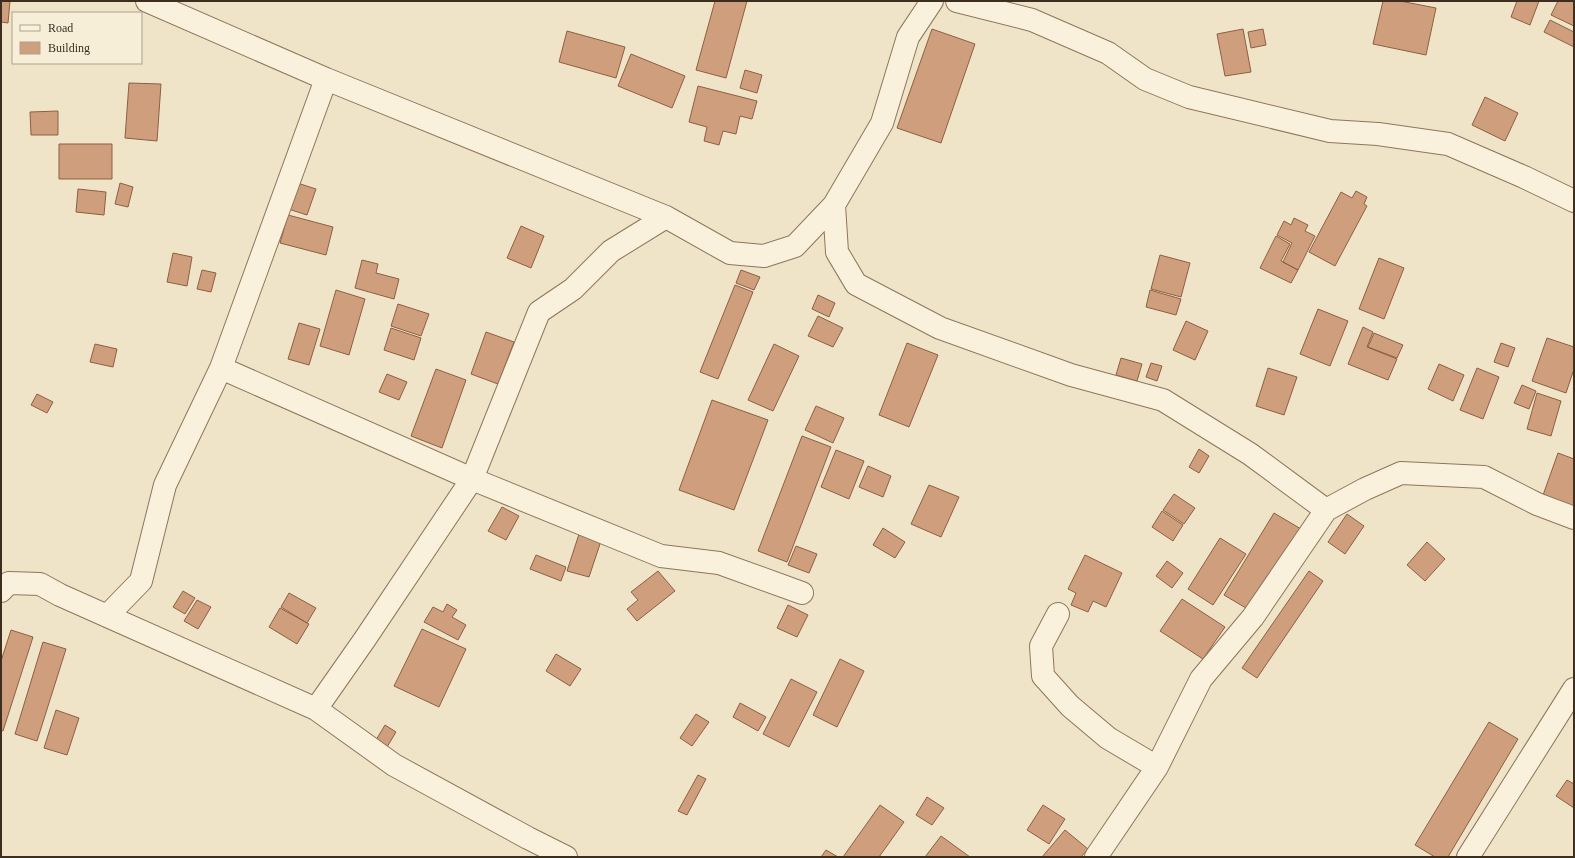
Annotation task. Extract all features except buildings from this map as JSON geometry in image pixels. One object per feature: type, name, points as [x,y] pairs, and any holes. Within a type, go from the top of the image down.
[{"type":"street","points":[[147,1],[326,79],[666,217],[730,253],[764,256],[795,246],[834,205],[882,123],[908,37],[932,1]]},
{"type":"street","points":[[957,1],[1032,20],[1108,53],[1145,79],[1189,97],[1330,130],[1378,134],[1448,144],[1524,177],[1574,201]]},
{"type":"street","points":[[107,616],[141,581],[165,485],[221,368],[326,79]]},
{"type":"street","points":[[834,205],[838,252],[856,284],[940,328],[1071,375],[1163,400],[1250,454],[1326,510]]},
{"type":"street","points":[[316,709],[365,639],[472,479],[539,312],[574,289],[611,251],[666,217]]},
{"type":"street","points":[[221,368],[472,479],[661,556],[719,563],[802,593]]},
{"type":"street","points":[[1096,857],[1157,767],[1201,679],[1253,617],[1326,510],[1365,489],[1401,473],[1484,478],[1537,504],[1574,518]]},
{"type":"street","points":[[1,591],[9,583],[40,584],[107,616],[316,709],[394,765],[566,857]]},
{"type":"street","points":[[1058,614],[1041,646],[1043,676],[1070,706],[1108,738],[1157,767]]},
{"type":"street","points":[[1468,857],[1574,689]]}]
